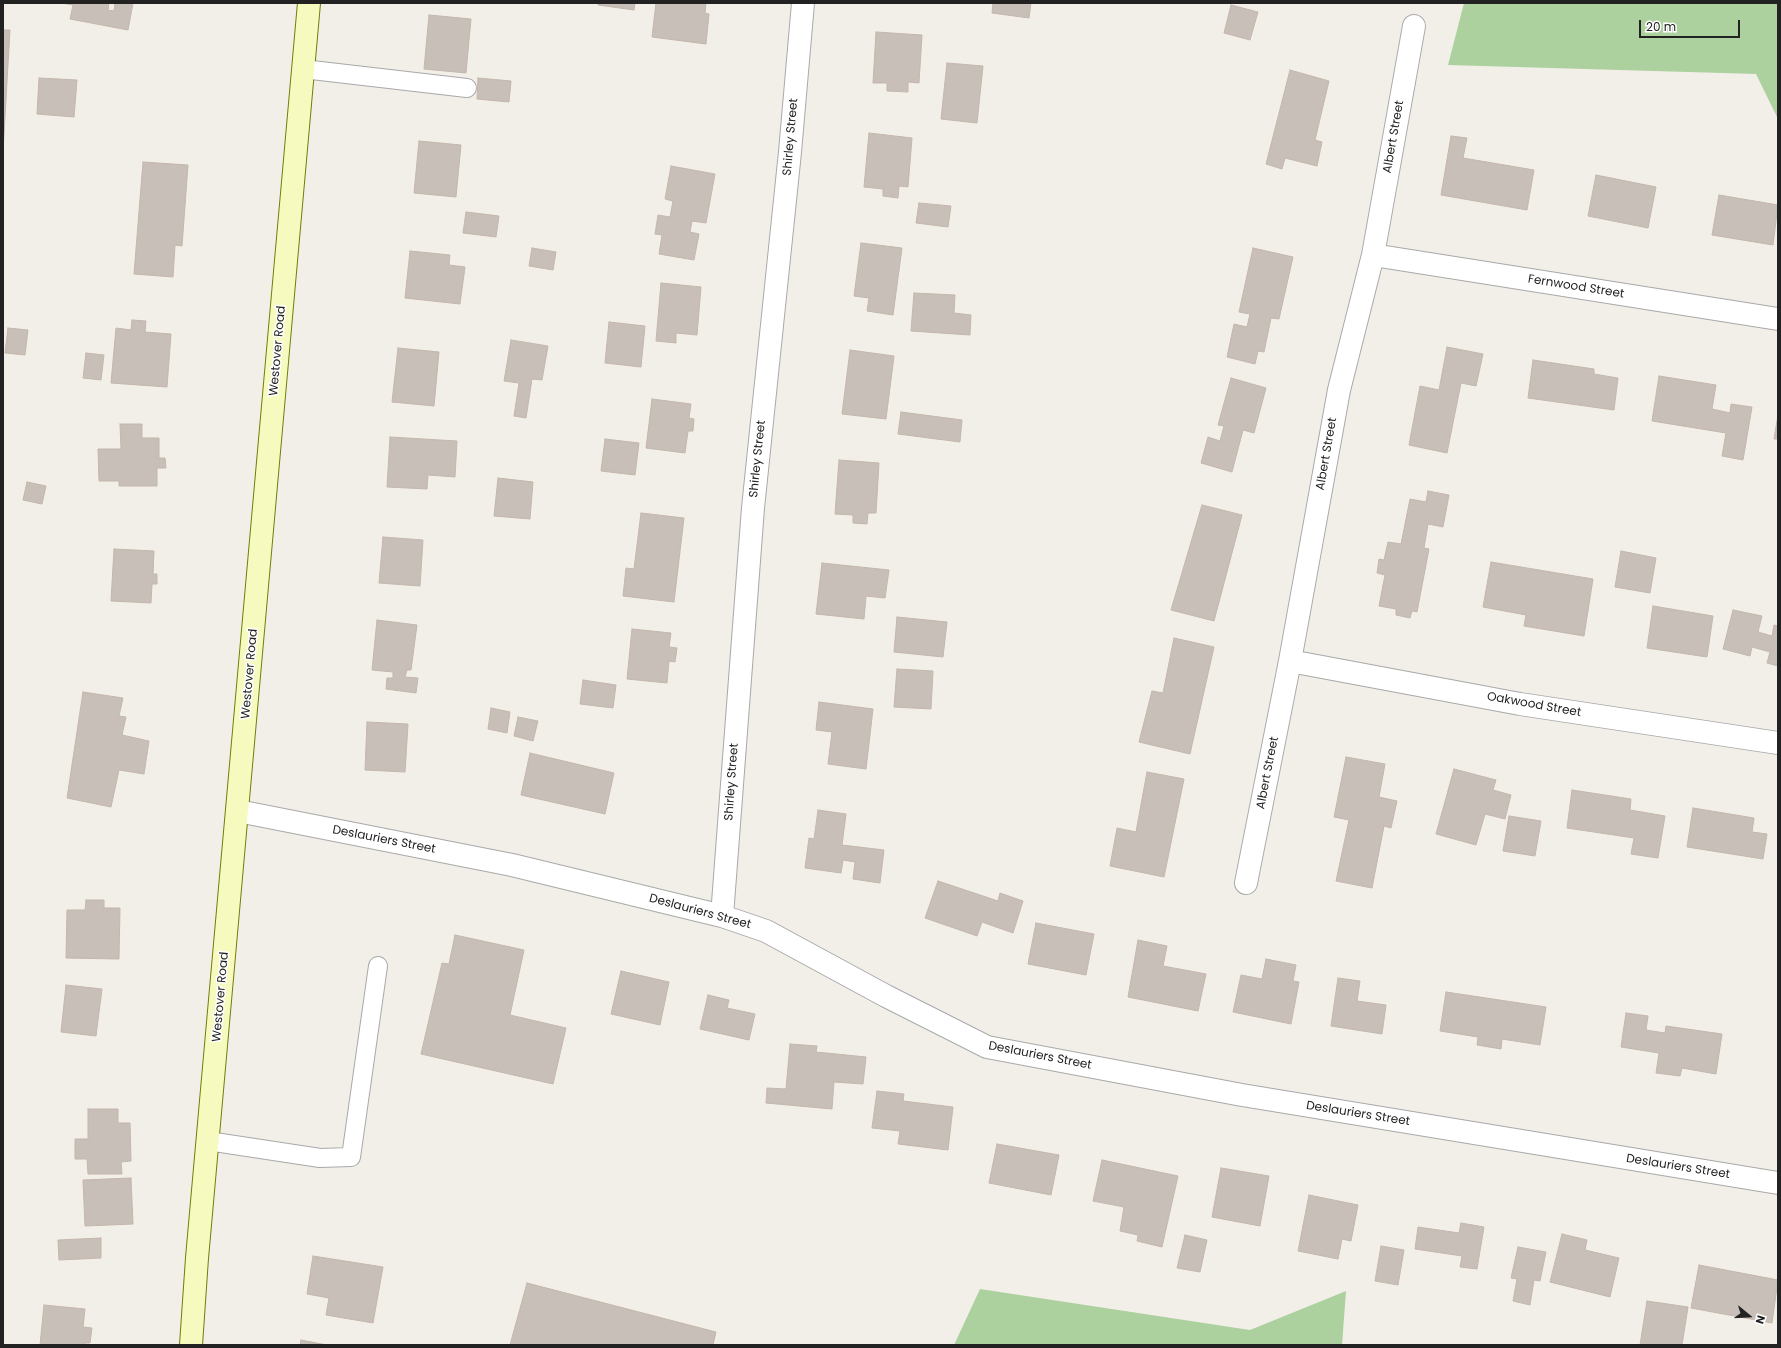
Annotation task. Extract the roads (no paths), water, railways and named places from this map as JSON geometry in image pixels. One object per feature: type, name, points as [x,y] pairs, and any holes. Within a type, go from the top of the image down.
[{"type":"street","name":"Westover Road","points":[[191,1345],[309,3]]},
{"type":"street","name":"Shirley Street","points":[[722,916],[753,508],[790,152],[802,3]]},
{"type":"street","name":"Albert Street","points":[[1246,883],[1290,661],[1339,390],[1373,255],[1414,26]]},
{"type":"street","name":"Fernwood Street","points":[[1373,255],[1778,319]]},
{"type":"street","name":"Oakwood Street","points":[[1290,661],[1520,704],[1778,743]]},
{"type":"street","name":"Deslauriers Street","points":[[238,811],[512,865],[722,916],[766,931],[886,996],[987,1047],[1250,1096],[1778,1182]]},
{"type":"lane","points":[[303,69],[467,88]]},
{"type":"lane","points":[[208,1141],[320,1158],[351,1157],[378,966]]}]
